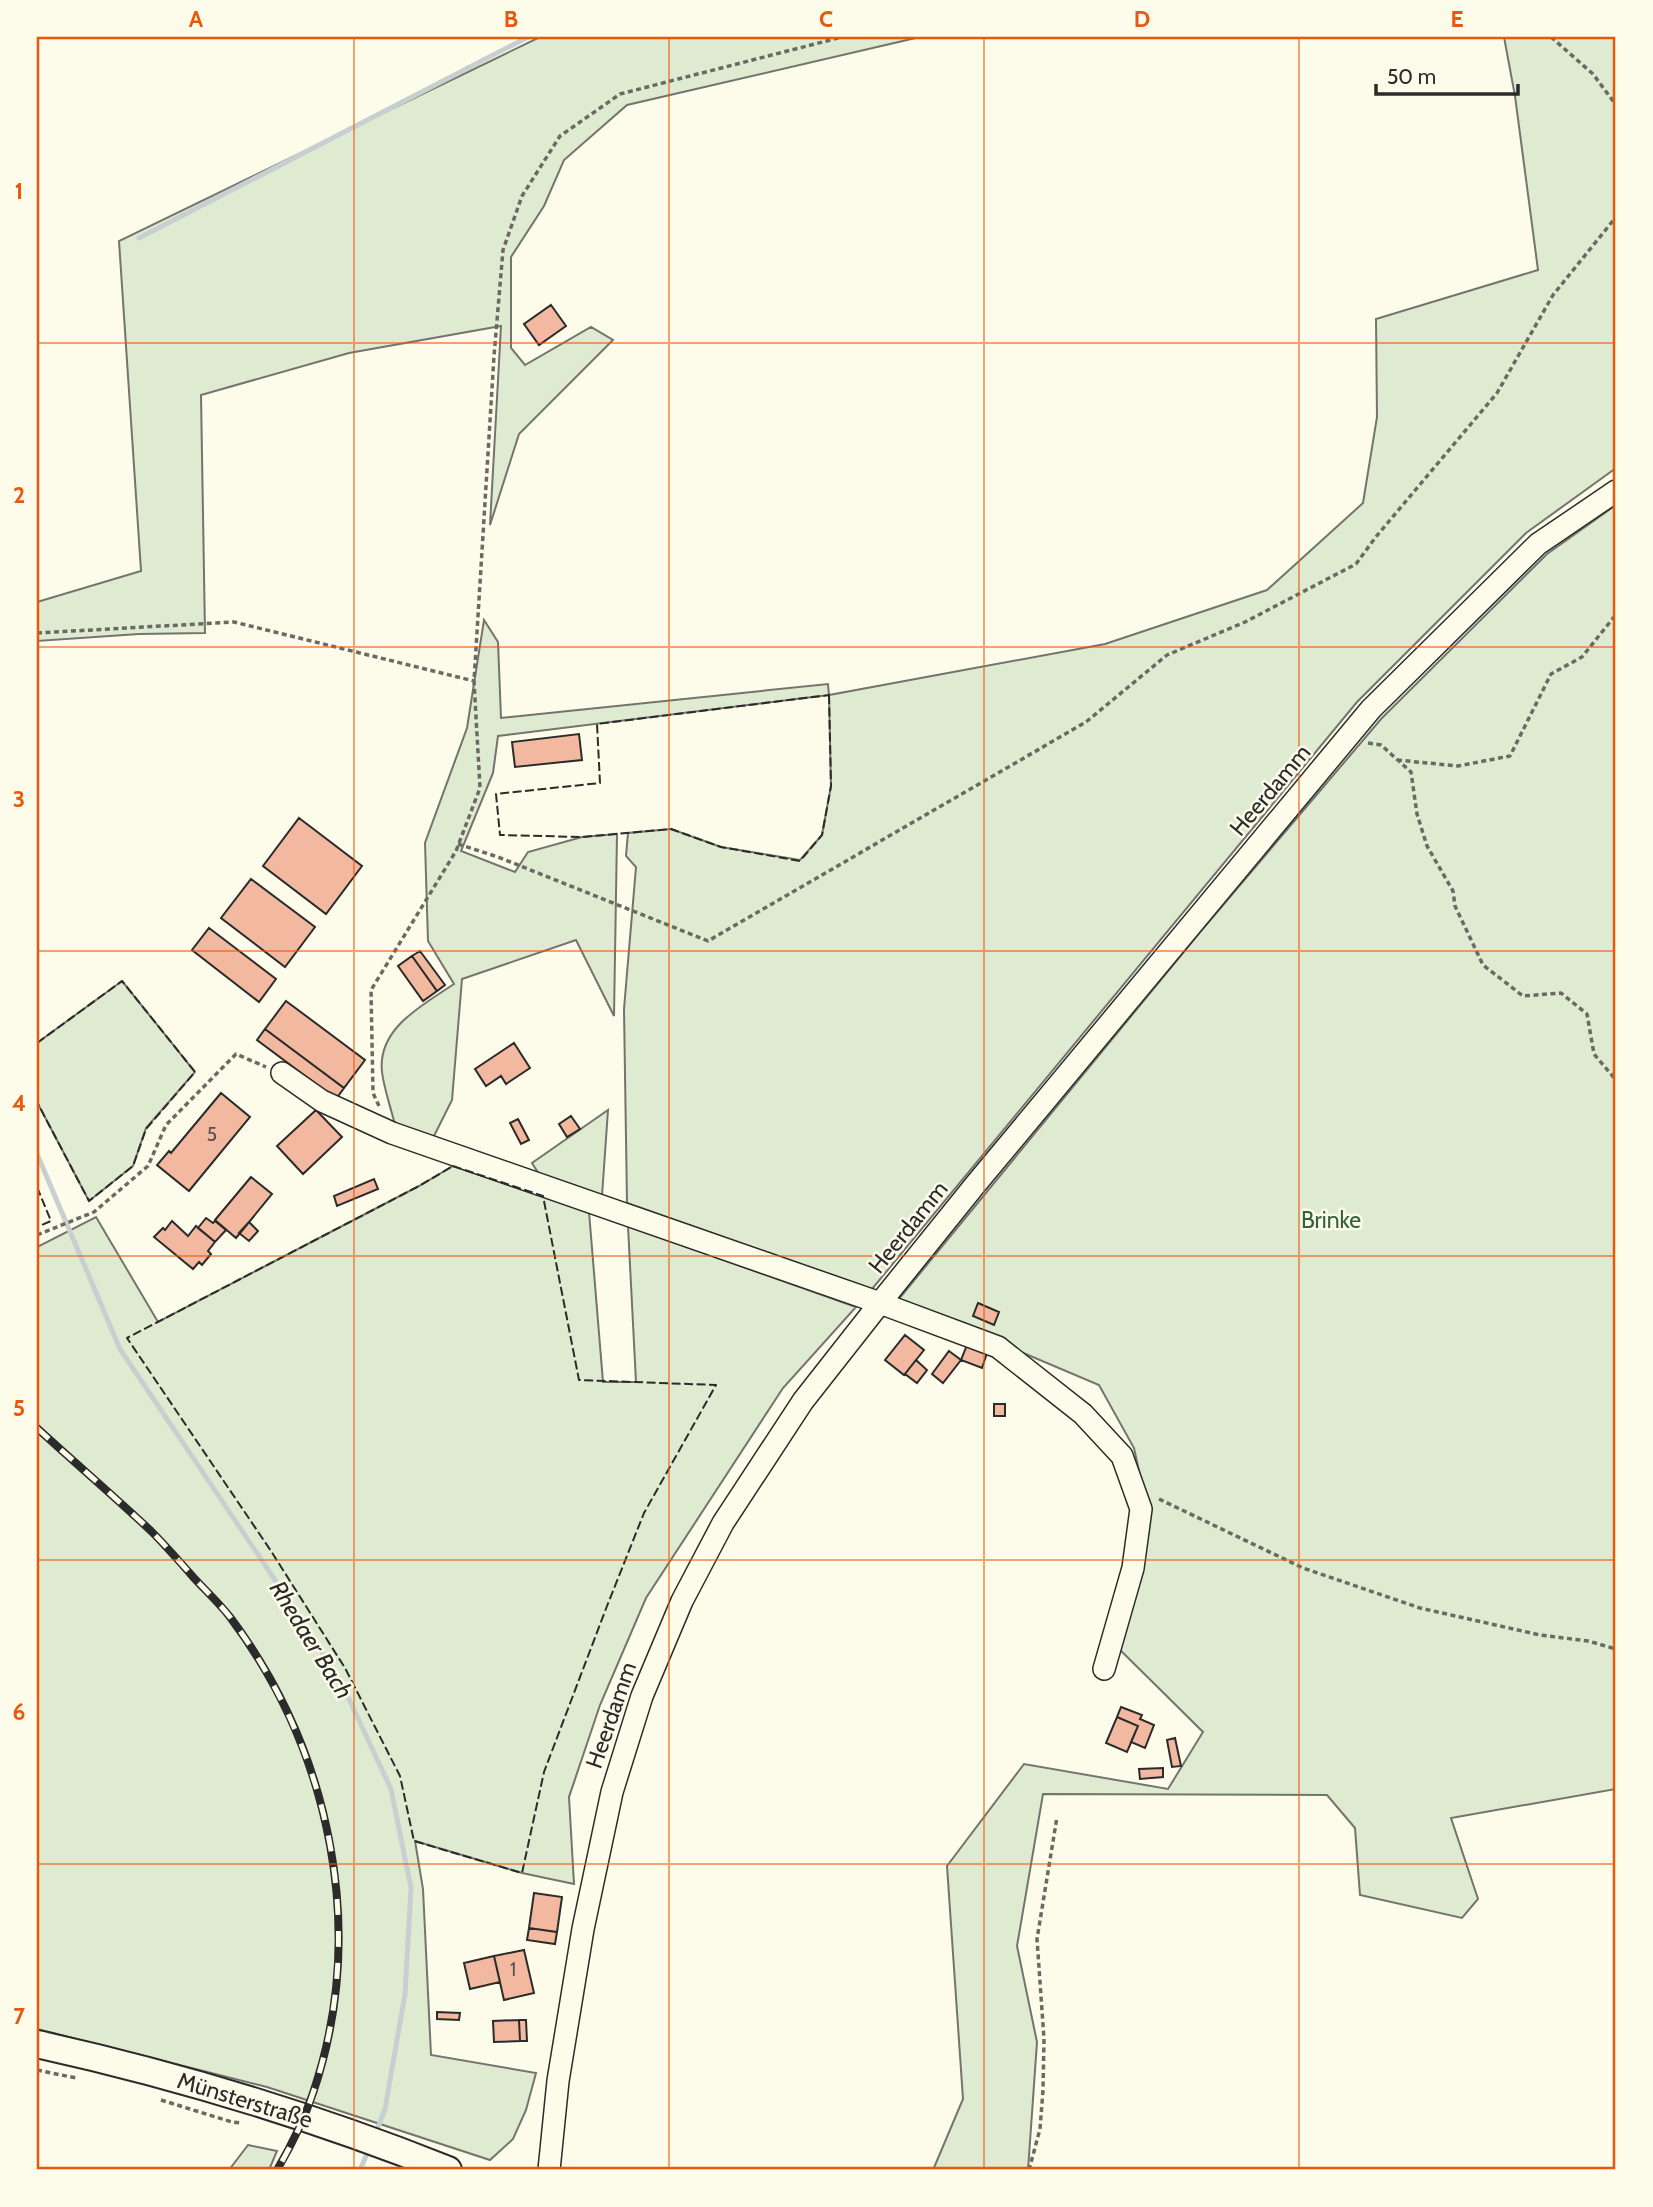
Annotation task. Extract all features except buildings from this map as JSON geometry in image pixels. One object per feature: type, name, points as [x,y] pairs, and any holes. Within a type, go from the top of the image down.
[{"type":"main road","name":"Münsterstraße","points":[[37,2044],[128,2066],[262,2104],[448,2170]]},
{"type":"street","name":"Heerdamm","points":[[549,2170],[558,2081],[583,1929],[612,1792],[642,1696],[682,1601],[723,1523],[803,1401],[880,1303],[1371,709],[1538,544],[1616,491]]},
{"type":"street","points":[[282,1073],[322,1101],[392,1133],[880,1303],[998,1347],[1083,1414],[1122,1457],[1141,1510],[1133,1568],[1104,1668]]},
{"type":"path","points":[[392,1133],[373,1093],[371,990],[458,844],[480,788],[474,681],[494,356],[503,250],[522,196],[560,136],[620,94],[842,37]]},
{"type":"path","points":[[1551,37],[1593,74],[1616,105]]},
{"type":"path","points":[[458,844],[498,857],[708,941],[1086,722],[1167,655],[1245,622],[1356,565],[1375,538],[1497,393],[1553,295],[1616,217]]},
{"type":"path","points":[[1397,760],[1458,766],[1510,756],[1550,674],[1581,657],[1616,616]]},
{"type":"path","points":[[37,633],[234,622],[474,681]]},
{"type":"path","points":[[1345,741],[1381,745],[1411,772],[1417,814],[1427,846],[1453,891],[1455,906],[1483,965],[1523,996],[1561,993],[1587,1014],[1594,1054],[1616,1080]]},
{"type":"path","points":[[37,1235],[94,1212],[148,1166],[166,1125],[236,1054],[282,1073]]},
{"type":"path","points":[[1132,1486],[1303,1568],[1420,1608],[1616,1649]]},
{"type":"path","points":[[1029,2170],[1040,2129],[1043,2090],[1044,2039],[1037,1940],[1057,1817]]},
{"type":"path","points":[[37,2070],[85,2080]]},
{"type":"path","points":[[158,2099],[232,2122],[246,2123]]},
{"type":"green space","points":[[540,37],[920,37],[627,105],[564,160],[544,206],[511,257],[511,348],[525,365],[591,327],[613,340],[519,434],[490,525],[501,326],[349,353],[201,395],[205,633],[139,634],[37,641],[37,602],[141,571],[119,241]]},
{"type":"green space","points":[[1504,37],[1616,37],[1616,468],[1526,533],[1357,702],[872,1289],[627,1203],[624,1009],[636,867],[626,856],[628,833],[671,829],[721,847],[800,860],[822,835],[831,786],[829,695],[1105,644],[1267,590],[1363,503],[1377,417],[1376,319],[1538,270],[1515,96]]},
{"type":"green space","name":"Brinke","points":[[1616,505],[1616,1789],[1451,1818],[1478,1899],[1462,1918],[1360,1895],[1355,1828],[1327,1795],[1043,1794],[1017,1946],[1037,2042],[1028,2170],[933,2170],[963,2099],[947,1866],[1024,1764],[1168,1789],[1203,1732],[1106,1636],[1147,1507],[1134,1448],[1099,1385],[898,1300],[1201,931],[1381,719],[1547,554]]},
{"type":"green space","points":[[484,620],[498,642],[501,718],[828,684],[829,695],[498,736],[493,773],[461,851],[515,872],[528,852],[582,837],[617,834],[614,1016],[576,940],[462,979],[452,1100],[432,1140],[395,1125],[382,1072],[382,1056],[387,1043],[404,1019],[454,984],[428,941],[425,843],[467,728]]},
{"type":"green space","points":[[122,981],[195,1072],[146,1128],[133,1166],[89,1201],[37,1102],[37,1043]]},
{"type":"green space","points":[[608,1110],[602,1196],[544,1182],[532,1163]]},
{"type":"green space","points":[[453,1166],[589,1212],[603,1382],[636,1382],[628,1226],[856,1307],[783,1388],[646,1598],[600,1705],[569,1797],[574,1884],[522,1873],[415,1841],[423,1889],[431,2055],[536,2073],[526,2110],[513,2139],[490,2160],[267,2087],[37,2029],[37,1247],[96,1217],[158,1322]]},
{"type":"green space","points":[[248,2145],[277,2151],[269,2170],[229,2170]]},
{"type":"waterway","points":[[139,238],[528,37]]},
{"type":"waterway","name":"Rhedaer Bach","points":[[37,1154],[120,1349],[341,1682],[391,1789],[411,1888],[405,1994],[385,2109],[375,2135]]},
{"type":"waterway","name":"Rhedaer Bach","points":[[360,2170],[370,2147]]},
{"type":"railway","points":[[37,1428],[151,1531],[230,1617],[265,1670],[293,1726],[315,1784],[330,1845],[338,1907],[337,1969],[329,2032],[313,2093],[297,2133],[277,2170]]},
{"type":"fence","points":[[829,695],[831,786],[822,835],[800,861],[721,847],[671,829],[582,837],[500,835],[496,794],[600,783],[597,724],[829,695]]},
{"type":"fence","points":[[37,1043],[122,981],[195,1072],[146,1129],[133,1166],[89,1201],[37,1102]]},
{"type":"fence","points":[[453,1166],[543,1196],[579,1380],[716,1385],[644,1513],[607,1606],[544,1772],[522,1873],[414,1841],[400,1776],[345,1668],[271,1551],[127,1338],[453,1166]]},
{"type":"fence","points":[[37,1187],[51,1221],[37,1227]]}]
